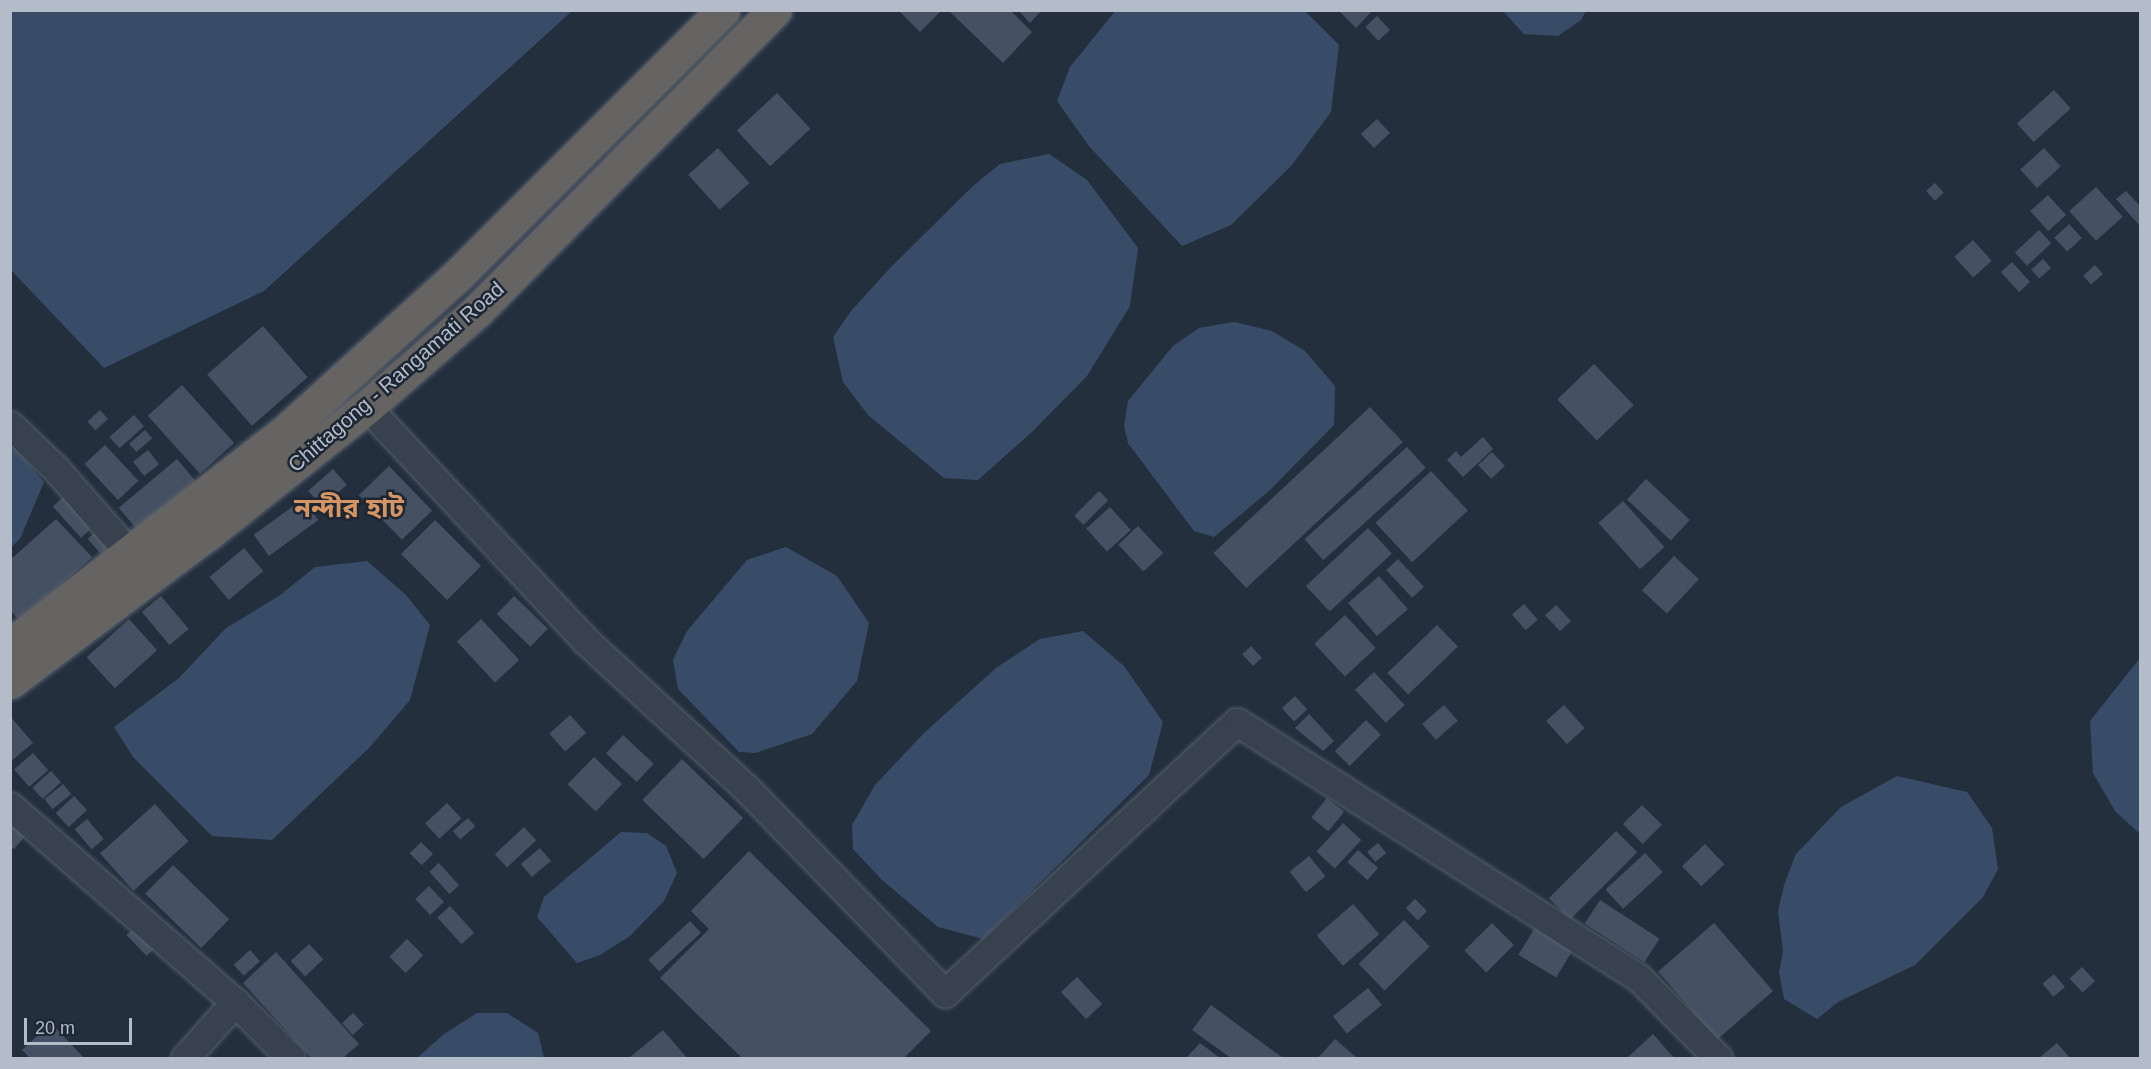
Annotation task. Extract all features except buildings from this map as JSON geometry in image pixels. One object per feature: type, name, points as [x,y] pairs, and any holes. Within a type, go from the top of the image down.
[{"type":"highway","name":"Chittagong - Rangamati Road","points":[[10,645],[131,555],[287,430],[460,273],[723,10]]},
{"type":"highway","name":"Chittagong - Rangamati Road","points":[[10,682],[206,535],[368,406],[476,312],[775,10]]},
{"type":"street","points":[[368,406],[585,640],[746,788],[945,993],[1237,722],[1638,977],[1718,1059]]},
{"type":"street","points":[[10,425],[56,469],[131,555]]},
{"type":"street","points":[[10,806],[236,1002],[291,1059]]},
{"type":"street","points":[[185,1059],[236,1002]]},
{"type":"water","points":[[11,10],[572,11],[264,291],[104,368],[11,270]]},
{"type":"water","points":[[1116,10],[1305,11],[1339,45],[1331,112],[1291,166],[1231,225],[1182,246],[1089,146],[1057,101],[1070,67]]},
{"type":"water","points":[[1503,11],[1586,11],[1581,20],[1558,36],[1524,34]]},
{"type":"water","points":[[1049,154],[1087,180],[1138,248],[1130,306],[1087,376],[1033,431],[978,480],[944,478],[868,415],[843,382],[833,337],[851,311],[890,268],[973,186],[1000,164]]},
{"type":"water","points":[[1234,322],[1272,331],[1305,351],[1335,386],[1334,425],[1270,490],[1214,537],[1194,531],[1128,443],[1124,426],[1128,401],[1173,346],[1199,328]]},
{"type":"water","points":[[10,442],[44,482],[20,539],[11,547]]},
{"type":"water","points":[[786,547],[837,576],[869,623],[857,681],[812,734],[755,753],[739,752],[678,689],[673,660],[687,631],[747,560]]},
{"type":"water","points":[[367,561],[406,595],[430,625],[410,700],[369,748],[272,840],[212,836],[133,757],[114,727],[179,678],[226,628],[279,596],[315,567]]},
{"type":"water","points":[[1083,631],[1124,666],[1163,722],[1149,775],[983,939],[938,927],[882,880],[853,849],[852,825],[875,785],[924,733],[996,668],[1040,639]]},
{"type":"water","points":[[2140,658],[2140,834],[2115,811],[2093,773],[2090,721]]},
{"type":"water","points":[[1897,776],[1967,792],[1992,828],[1998,869],[1983,897],[1915,965],[1838,1002],[1817,1019],[1784,999],[1779,972],[1783,952],[1778,911],[1784,885],[1796,854],[1841,807]]},
{"type":"water","points":[[621,832],[647,833],[666,846],[677,873],[664,901],[630,936],[600,955],[577,963],[537,917],[544,897]]},
{"type":"water","points":[[477,1013],[507,1013],[538,1033],[544,1058],[417,1058],[444,1034]]},
{"type":"district","name":"নন্দীর হাট","points":[[349,509]]}]
